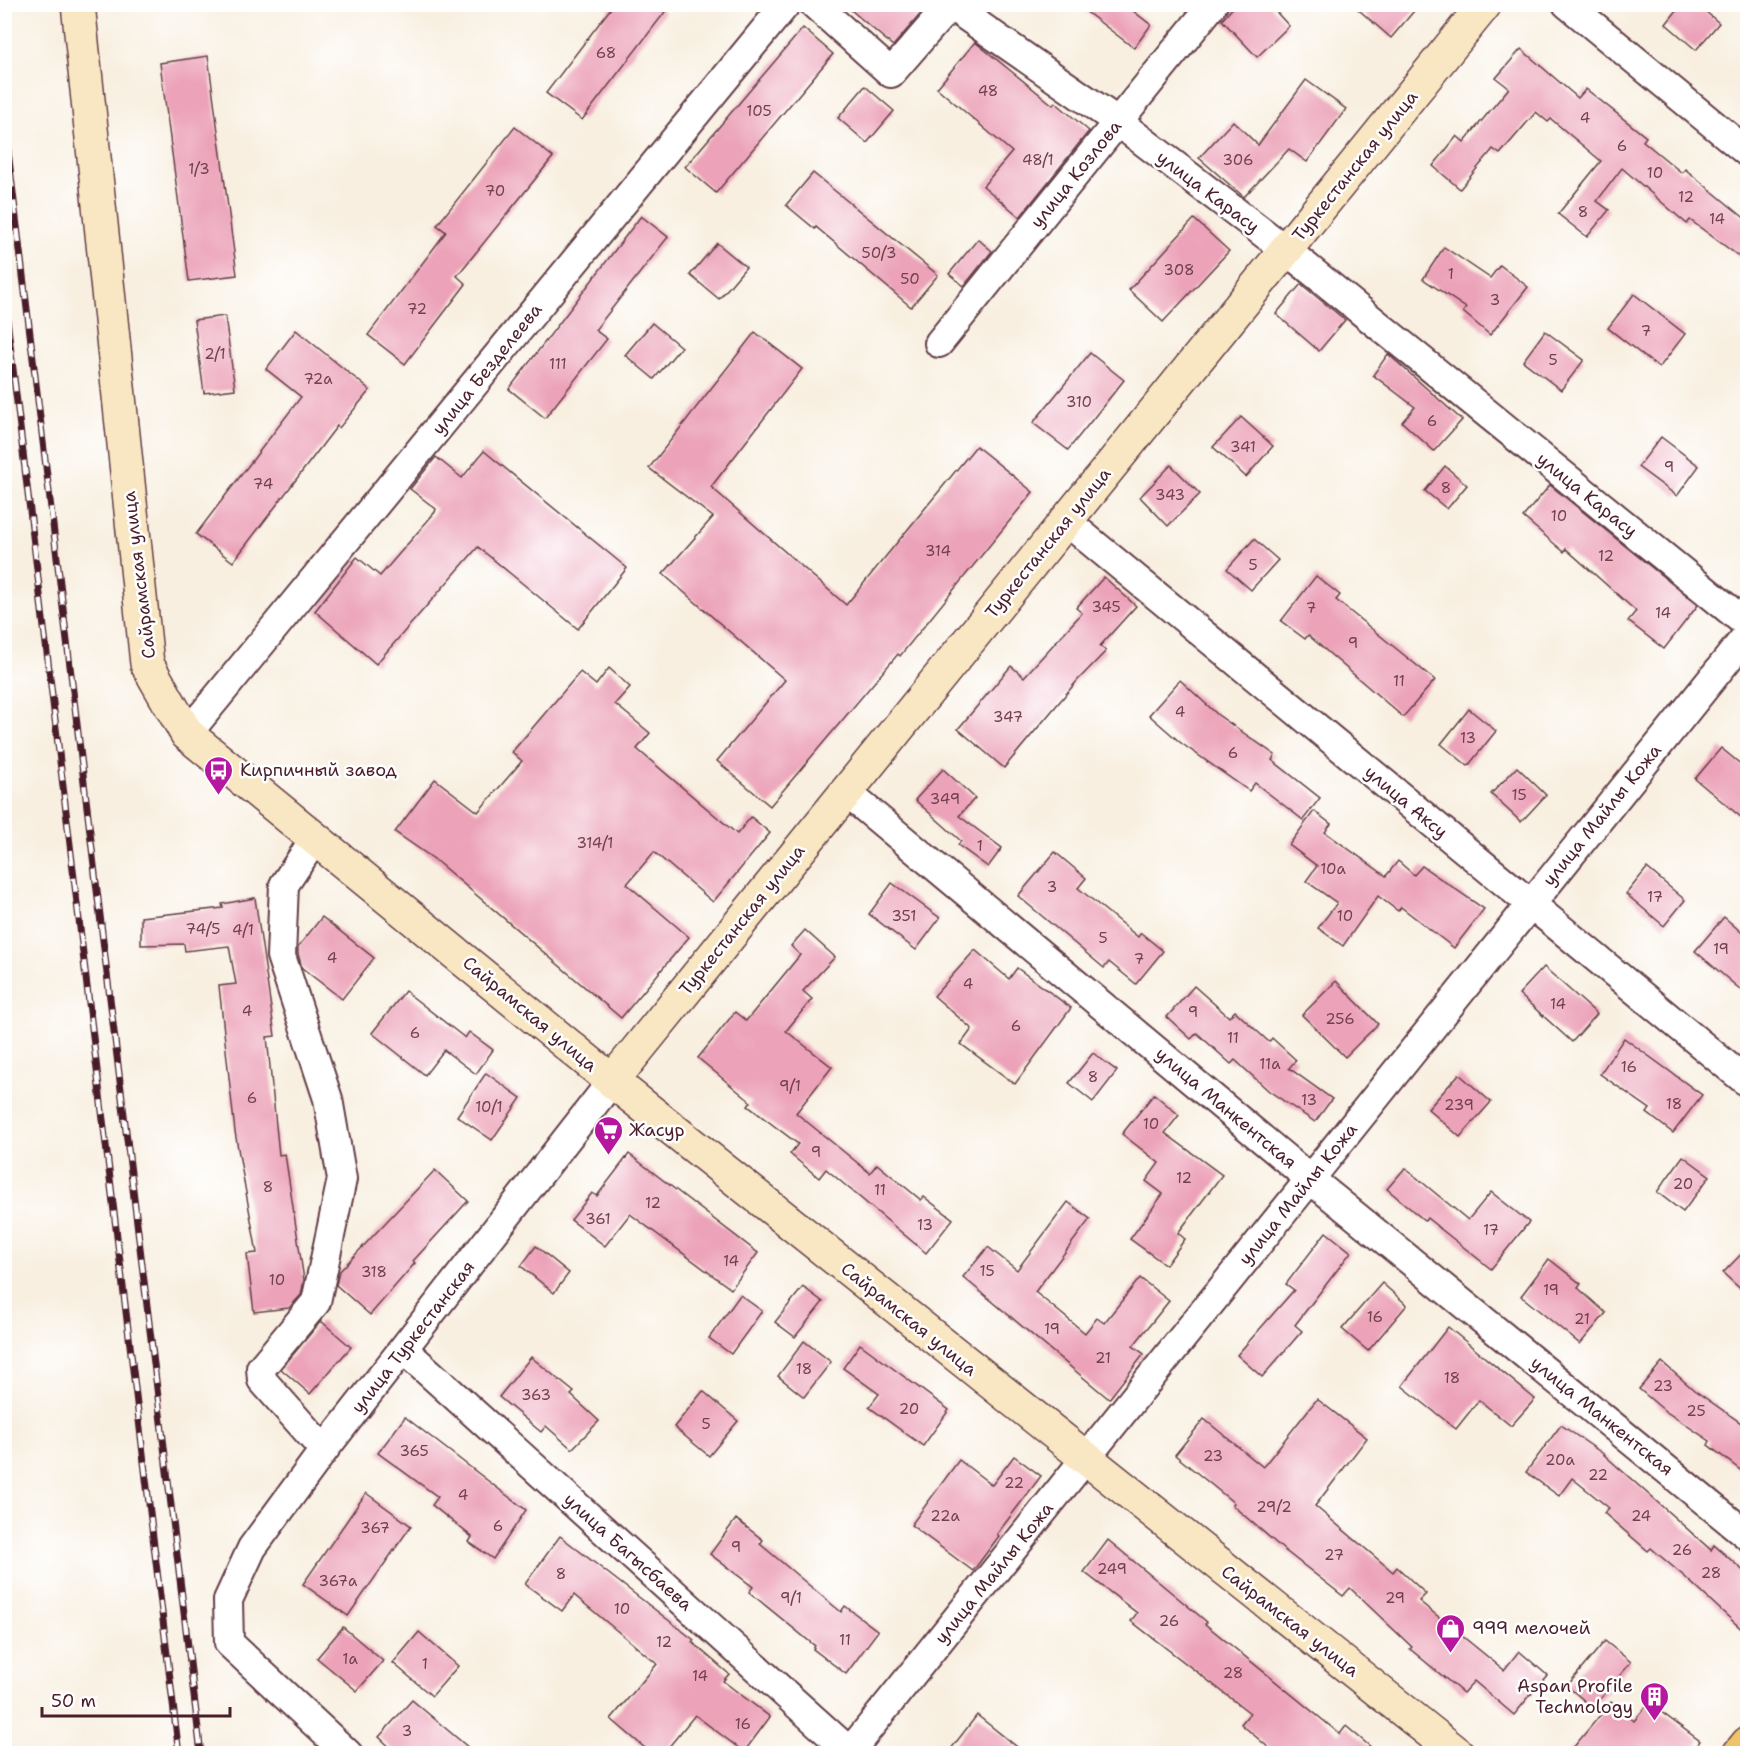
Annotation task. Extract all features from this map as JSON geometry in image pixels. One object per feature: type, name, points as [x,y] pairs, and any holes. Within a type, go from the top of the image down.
[{"type":"main road","name":"Сайрамская улица","points":[[78,4],[147,664],[188,734],[612,1081],[1458,1754]]},
{"type":"main road","name":"Туркестанская улица","points":[[612,1081],[1485,4]]},
{"type":"main road","points":[[1739,1754],[1748,1743]]},
{"type":"street","name":"улица Безделеева","points":[[188,734],[786,4]]},
{"type":"street","name":"улица Карасу","points":[[814,4],[891,73],[950,5],[1118,122],[1287,251],[1748,625]]},
{"type":"street","name":"улица Козлова","points":[[939,343],[1213,4]]},
{"type":"street","points":[[1567,4],[1748,153]]},
{"type":"street","name":"улица Аксу","points":[[1066,520],[1748,1083]]},
{"type":"street","name":"улица Майлы Кожа","points":[[850,1753],[1748,634]]},
{"type":"street","name":"улица Манкентская","points":[[846,792],[1310,1179],[1748,1536]]},
{"type":"street","points":[[316,837],[284,885],[281,956],[328,1099],[342,1179],[316,1302],[261,1368],[262,1380],[324,1450]]},
{"type":"street","name":"улица Туркестанская","points":[[348,1754],[229,1643],[228,1600],[252,1548],[324,1450],[612,1081]]},
{"type":"street","name":"улица Багысбаева","points":[[404,1350],[850,1753]]},
{"type":"building","points":[[614,4],[654,4],[665,12],[582,120],[546,93]]},
{"type":"building","points":[[844,4],[929,4],[893,46]]},
{"type":"building","points":[[1076,4],[1124,4],[1151,25],[1134,48]]},
{"type":"building","points":[[1236,4],[1269,4],[1289,26],[1257,57],[1222,20]]},
{"type":"building","points":[[1352,4],[1420,4],[1391,38]]},
{"type":"building","points":[[1682,4],[1697,4],[1719,23],[1696,50],[1666,24]]},
{"type":"building","points":[[803,28],[833,54],[716,193],[685,167]]},
{"type":"building","points":[[975,42],[1053,105],[1055,102],[1089,131],[1020,217],[983,186],[1012,152],[937,88]]},
{"type":"building","points":[[1521,49],[1578,98],[1586,89],[1646,137],[1643,141],[1682,173],[1685,169],[1748,221],[1748,263],[1690,220],[1687,224],[1622,168],[1597,201],[1609,210],[1587,237],[1558,214],[1601,161],[1551,119],[1548,122],[1536,112],[1500,154],[1493,149],[1460,189],[1433,166],[1457,136],[1464,142],[1509,88],[1496,78]]},
{"type":"building","points":[[208,56],[237,275],[189,281],[160,63]]},
{"type":"building","points":[[1306,80],[1346,109],[1307,162],[1289,149],[1244,197],[1199,158],[1233,121],[1258,145]]},
{"type":"building","points":[[865,86],[894,111],[867,143],[838,118]]},
{"type":"building","points":[[515,127],[553,157],[457,276],[466,284],[405,364],[368,335],[446,232],[437,225]]},
{"type":"building","points":[[813,173],[938,275],[911,307],[816,227],[815,229],[786,205]]},
{"type":"building","points":[[641,216],[668,237],[595,330],[607,339],[545,418],[509,389]]},
{"type":"building","points":[[1194,219],[1229,251],[1163,322],[1129,290]]},
{"type":"building","points":[[978,239],[992,251],[964,286],[949,274]]},
{"type":"building","points":[[717,243],[746,267],[719,299],[690,275]]},
{"type":"building","points":[[1444,247],[1490,278],[1500,265],[1528,287],[1490,335],[1463,312],[1466,308],[1423,279]]},
{"type":"building","points":[[1301,284],[1345,320],[1319,351],[1276,314]]},
{"type":"building","points":[[1634,294],[1685,334],[1659,368],[1608,328]]},
{"type":"building","points":[[225,316],[235,389],[204,393],[194,320]]},
{"type":"building","points":[[652,323],[681,347],[654,379],[625,355]]},
{"type":"building","points":[[296,330],[370,390],[339,428],[337,426],[233,562],[196,534],[301,397],[266,369]]},
{"type":"building","points":[[1545,331],[1584,360],[1561,390],[1523,361]]},
{"type":"building","points":[[755,332],[802,369],[711,487],[846,605],[976,446],[1033,492],[900,656],[898,654],[770,806],[717,761],[785,680],[663,574],[713,517],[649,468]]},
{"type":"building","points":[[1090,353],[1124,380],[1068,450],[1033,423]]},
{"type":"building","points":[[1388,354],[1462,420],[1434,451],[1402,422],[1415,407],[1373,375]]},
{"type":"building","points":[[1241,417],[1273,446],[1246,477],[1213,447]]},
{"type":"building","points":[[1661,437],[1699,466],[1677,496],[1638,467]]},
{"type":"building","points":[[484,451],[627,568],[578,629],[478,547],[376,664],[315,611],[357,557],[380,576],[435,512],[436,509],[410,489],[436,457],[462,478]]},
{"type":"building","points":[[1171,465],[1200,494],[1168,526],[1140,497]]},
{"type":"building","points":[[1445,466],[1467,485],[1447,509],[1425,491]]},
{"type":"building","points":[[1550,485],[1698,605],[1664,649],[1628,621],[1636,611],[1566,549],[1564,552],[1523,517]]},
{"type":"building","points":[[1254,539],[1278,560],[1251,590],[1227,569]]},
{"type":"building","points":[[1316,576],[1340,595],[1336,600],[1435,680],[1403,717],[1308,635],[1305,639],[1281,621]]},
{"type":"building","points":[[1104,577],[1136,606],[1100,646],[1106,651],[1077,681],[1004,768],[958,729],[1011,666],[1024,677],[1082,613],[1076,608]]},
{"type":"building","points":[[609,668],[630,687],[615,704],[650,733],[637,749],[737,834],[751,817],[770,833],[713,902],[654,852],[627,884],[689,937],[621,1018],[434,859],[395,832],[435,779],[478,812],[522,761],[512,752],[580,672],[596,685]]},
{"type":"building","points":[[1180,680],[1218,715],[1275,755],[1272,760],[1320,798],[1303,820],[1255,783],[1249,791],[1181,743],[1149,715]]},
{"type":"building","points":[[1469,709],[1496,731],[1468,766],[1441,744]]},
{"type":"building","points":[[1721,748],[1748,770],[1748,823],[1695,779]]},
{"type":"building","points":[[1517,767],[1546,795],[1521,822],[1491,794]]},
{"type":"building","points":[[943,769],[975,798],[959,816],[1002,848],[988,867],[958,845],[961,841],[915,800]]},
{"type":"building","points":[[1314,811],[1331,824],[1325,832],[1386,876],[1398,861],[1414,875],[1422,866],[1484,909],[1454,948],[1401,907],[1398,911],[1378,896],[1343,946],[1318,928],[1337,903],[1306,881],[1317,866],[1289,845]]},
{"type":"building","points":[[1055,852],[1086,878],[1078,888],[1138,937],[1141,933],[1163,951],[1136,984],[1109,962],[1104,968],[1018,896]]},
{"type":"building","points":[[1647,868],[1685,900],[1664,926],[1626,894]]},
{"type":"building","points":[[892,883],[940,918],[916,950],[869,914]]},
{"type":"building","points":[[255,898],[275,1036],[267,1037],[279,1155],[285,1154],[304,1280],[301,1295],[289,1308],[254,1312],[247,1254],[257,1253],[235,1132],[219,986],[236,984],[229,946],[185,951],[184,944],[141,945],[141,917],[223,908],[222,904]]},
{"type":"building","points":[[322,917],[374,958],[342,999],[302,968],[298,954],[298,947]]},
{"type":"building","points":[[1724,917],[1748,938],[1748,996],[1695,951]]},
{"type":"building","points":[[805,930],[835,957],[803,991],[812,999],[786,1031],[832,1067],[796,1113],[870,1173],[877,1164],[921,1200],[924,1197],[953,1219],[926,1253],[826,1169],[819,1178],[790,1154],[798,1144],[748,1106],[751,1102],[698,1058],[735,1012],[746,1021],[800,955],[791,946]]},
{"type":"building","points":[[975,950],[1009,979],[1017,968],[1071,1008],[1015,1084],[961,1044],[972,1029],[934,996]]},
{"type":"building","points":[[1544,967],[1597,1014],[1572,1042],[1519,994]]},
{"type":"building","points":[[1336,981],[1378,1024],[1345,1057],[1302,1015]]},
{"type":"building","points":[[1194,986],[1229,1017],[1235,1011],[1269,1042],[1272,1038],[1296,1060],[1289,1068],[1332,1099],[1315,1122],[1269,1091],[1235,1060],[1231,1064],[1197,1033],[1191,1039],[1167,1017]]},
{"type":"building","points":[[405,991],[465,1038],[469,1032],[493,1050],[476,1074],[444,1050],[425,1075],[372,1033]]},
{"type":"building","points":[[1624,1038],[1702,1095],[1673,1133],[1647,1113],[1650,1109],[1600,1074]]},
{"type":"building","points":[[1093,1053],[1117,1071],[1093,1102],[1069,1083]]},
{"type":"building","points":[[486,1073],[521,1098],[492,1140],[457,1116]]},
{"type":"building","points":[[1459,1074],[1491,1102],[1460,1137],[1428,1109]]},
{"type":"building","points":[[1154,1094],[1179,1115],[1165,1133],[1222,1175],[1178,1233],[1185,1239],[1166,1265],[1130,1239],[1163,1194],[1146,1181],[1159,1163],[1122,1134]]},
{"type":"building","points":[[629,1154],[758,1253],[731,1289],[630,1214],[605,1246],[571,1220],[592,1193],[597,1196]]},
{"type":"building","points":[[1683,1156],[1710,1176],[1683,1212],[1657,1192]]},
{"type":"building","points":[[1405,1168],[1468,1220],[1491,1192],[1529,1222],[1491,1269],[1427,1218],[1425,1221],[1387,1189]]},
{"type":"building","points":[[435,1170],[468,1201],[413,1261],[415,1263],[370,1315],[336,1285],[339,1272]]},
{"type":"building","points":[[1068,1202],[1090,1219],[1035,1292],[1085,1333],[1097,1318],[1104,1323],[1140,1278],[1169,1301],[1133,1346],[1144,1354],[1109,1399],[963,1277],[988,1247],[1017,1270]]},
{"type":"building","points":[[1326,1232],[1351,1252],[1295,1325],[1302,1331],[1262,1377],[1237,1355],[1294,1290],[1286,1284]]},
{"type":"building","points":[[536,1246],[569,1273],[554,1293],[521,1266]]},
{"type":"building","points":[[1748,1247],[1748,1296],[1723,1273]]},
{"type":"building","points":[[1549,1259],[1581,1284],[1578,1288],[1606,1313],[1580,1344],[1521,1296]]},
{"type":"building","points":[[1382,1283],[1407,1305],[1368,1351],[1342,1329]]},
{"type":"building","points":[[803,1287],[823,1302],[795,1337],[775,1322]]},
{"type":"building","points":[[740,1295],[762,1311],[731,1354],[709,1338]]},
{"type":"building","points":[[321,1321],[351,1347],[310,1394],[281,1369]]},
{"type":"building","points":[[1448,1327],[1535,1399],[1511,1426],[1479,1400],[1456,1429],[1402,1386]]},
{"type":"building","points":[[804,1341],[831,1362],[804,1397],[778,1376]]},
{"type":"building","points":[[860,1344],[949,1410],[923,1446],[869,1407],[879,1394],[843,1368]]},
{"type":"building","points":[[531,1357],[574,1392],[571,1395],[599,1421],[572,1449],[546,1426],[541,1432],[499,1397]]},
{"type":"building","points":[[1662,1362],[1694,1390],[1748,1428],[1748,1476],[1708,1445],[1710,1441],[1665,1411],[1639,1389]]},
{"type":"building","points":[[703,1391],[738,1421],[709,1456],[674,1427]]},
{"type":"building","points":[[1317,1399],[1367,1438],[1315,1506],[1393,1572],[1397,1567],[1426,1594],[1419,1601],[1504,1670],[1519,1651],[1547,1675],[1514,1715],[1474,1681],[1463,1693],[1410,1649],[1412,1647],[1350,1588],[1343,1596],[1283,1549],[1232,1505],[1234,1503],[1175,1455],[1204,1419],[1263,1467]]},
{"type":"building","points":[[405,1417],[526,1510],[493,1559],[469,1542],[472,1537],[432,1505],[438,1497],[378,1453]]},
{"type":"building","points":[[1561,1425],[1602,1453],[1711,1550],[1714,1545],[1748,1575],[1748,1635],[1651,1548],[1648,1551],[1604,1513],[1609,1508],[1572,1478],[1559,1496],[1526,1472]]},
{"type":"building","points":[[1014,1456],[1041,1476],[997,1534],[999,1536],[973,1571],[911,1525],[959,1460],[992,1485]]},
{"type":"building","points":[[366,1493],[411,1526],[348,1616],[303,1584]]},
{"type":"building","points":[[736,1519],[763,1540],[760,1544],[841,1612],[845,1606],[878,1631],[846,1674],[813,1649],[815,1646],[749,1592],[753,1587],[710,1554]]},
{"type":"building","points":[[560,1536],[694,1640],[692,1642],[729,1674],[723,1681],[770,1717],[744,1752],[695,1715],[663,1754],[652,1754],[611,1719],[657,1664],[574,1595],[562,1611],[525,1584]]},
{"type":"building","points":[[1108,1540],[1207,1622],[1205,1624],[1340,1734],[1346,1726],[1379,1754],[1276,1754],[1241,1724],[1250,1713],[1131,1621],[1137,1613],[1084,1572]]},
{"type":"building","points":[[343,1627],[383,1661],[357,1691],[317,1658]]},
{"type":"building","points":[[419,1632],[458,1666],[432,1696],[393,1663]]},
{"type":"building","points":[[1605,1641],[1631,1662],[1593,1708],[1567,1686]]},
{"type":"building","points":[[412,1700],[476,1754],[397,1754],[379,1737]]},
{"type":"building","name":"Aspan Profile Technology","points":[[1611,1702],[1634,1721],[1649,1703],[1700,1741],[1691,1754],[1568,1754]]},
{"type":"building","points":[[977,1715],[1026,1754],[947,1754]]},
{"type":"railway","points":[[4,118],[201,1754]]},
{"type":"railway","points":[[4,294],[179,1754]]},
{"type":"place","name":"Кирпичный завод","points":[[219,796]]},
{"type":"place","name":"Жасур","points":[[608,1156]]},
{"type":"place","name":"999 мелочей","points":[[1451,1654]]},
{"type":"place","name":"Aspan Profile Technology","points":[[1654,1722]]}]
